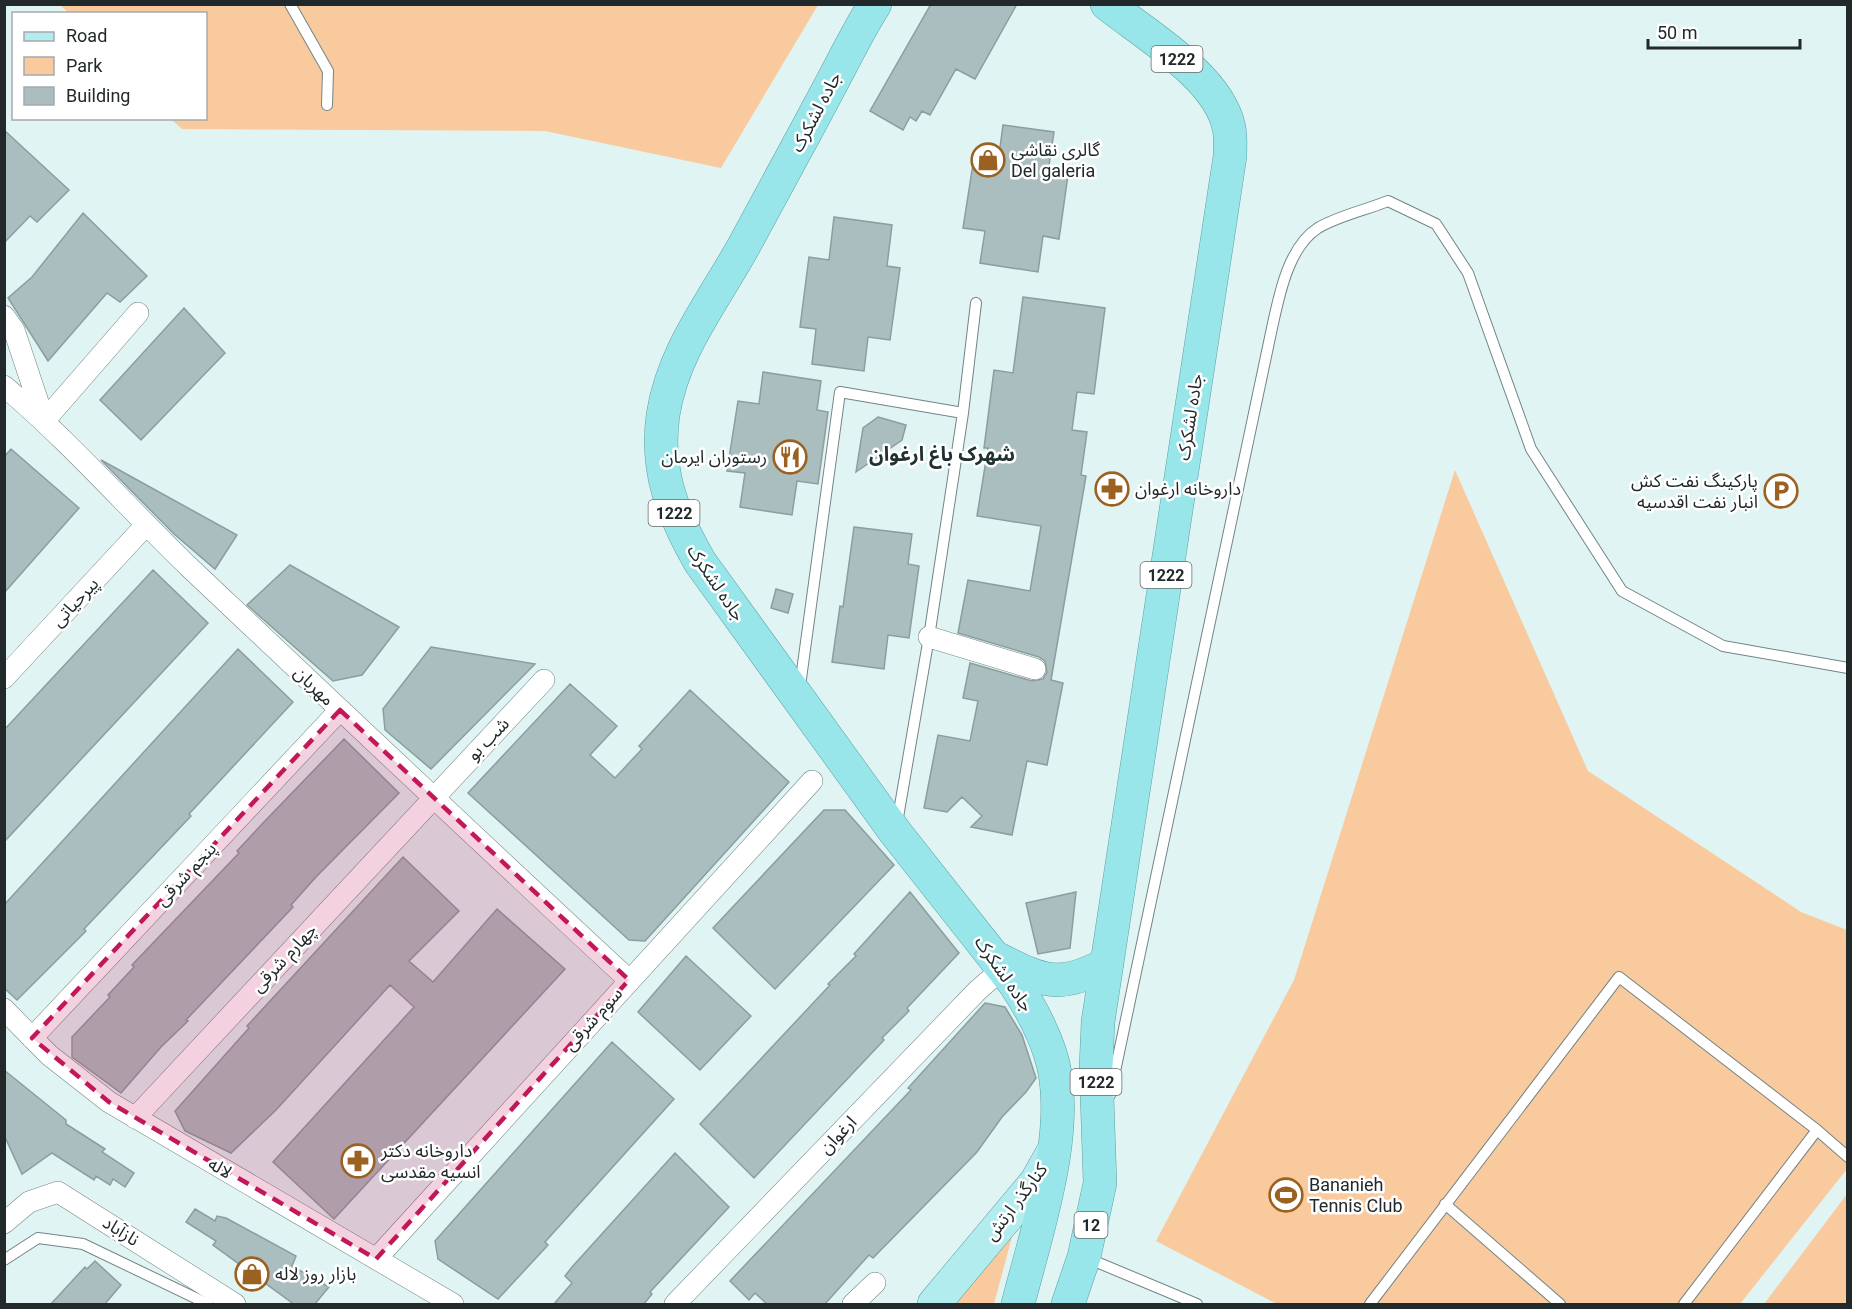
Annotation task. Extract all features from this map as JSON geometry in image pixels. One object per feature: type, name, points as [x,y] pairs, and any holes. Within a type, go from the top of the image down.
[{"type":"highway","name":"جاده لشکرک","points":[[1100,1142],[1096,1067],[1098,1022],[1230,156],[1229,128],[1218,100],[1202,78],[1107,4]]},
{"type":"highway","name":"جاده لشکرک","points":[[875,6],[739,254],[688,340],[669,386],[663,415],[662,456],[667,494],[675,516],[700,562],[895,832],[1029,1004],[1050,1054],[1056,1083]]},
{"type":"highway","name":"1222","points":[[998,962],[1034,976],[1054,980],[1079,978],[1107,964]]},
{"type":"highway","name":"کنارگذر ارتش","points":[[1055,1148],[1056,1083]]},
{"type":"highway","points":[[1018,1305],[1055,1148],[1100,1142]]},
{"type":"highway","name":"12","points":[[1068,1305],[1084,1257],[1100,1183],[1100,1142]]},
{"type":"main road","name":"کنارگذر ارتش","points":[[934,1305],[1036,1182],[1055,1148]]},
{"type":"street","points":[[4,316],[14,330],[45,420],[138,313]]},
{"type":"street","name":"مهربان","points":[[4,386],[45,420],[146,525],[339,710],[629,980]]},
{"type":"street","name":"پیرحیاتی","points":[[4,678],[146,525]]},
{"type":"street","points":[[929,637],[1035,669]]},
{"type":"street","name":"شب بو","points":[[432,798],[544,680]]},
{"type":"street","name":"پنجم شرقی","points":[[32,1038],[339,710]]},
{"type":"street","name":"سوم شرقی","points":[[376,1259],[812,782]]},
{"type":"street","name":"چهارم شرقی","points":[[135,1118],[432,798]]},
{"type":"street","name":"ارغوان","points":[[675,1305],[969,999],[998,962]]},
{"type":"street","name":"لاله","points":[[4,1009],[32,1038],[87,1087],[135,1118],[453,1305]]},
{"type":"street","name":"نازآباد","points":[[4,1223],[29,1202],[58,1192],[235,1305]]},
{"type":"street","points":[[854,1305],[875,1283]]},
{"type":"lane","points":[[290,4],[328,71],[327,105]]},
{"type":"lane","points":[[1100,1142],[1284,276],[1299,249],[1317,229],[1388,201],[1436,224],[1468,273],[1531,449],[1622,591],[1723,646],[1848,668]]},
{"type":"lane","points":[[895,832],[929,637],[963,413],[976,303]]},
{"type":"lane","points":[[798,699],[840,392],[963,413]]},
{"type":"lane","points":[[1370,1305],[1619,977],[1848,1157]]},
{"type":"lane","points":[[1684,1305],[1816,1130]]},
{"type":"lane","points":[[1445,1204],[1560,1305]]},
{"type":"lane","points":[[4,1260],[38,1238],[82,1244],[208,1305]]},
{"type":"lane","points":[[1084,1257],[1197,1305]]},
{"type":"highlighted area","points":[[340,710],[629,980],[376,1259],[109,1102],[32,1038]]},
{"type":"green space","points":[[60,5],[818,5],[721,168],[545,131],[182,129],[172,120],[207,120],[207,12],[68,12]]},
{"type":"green space","points":[[1455,470],[1588,771],[1801,912],[1847,930],[1847,1169],[1740,1304],[1277,1304],[1156,1241],[1294,980]]},
{"type":"green space","points":[[1847,1194],[1847,1304],[1764,1304]]},
{"type":"green space","points":[[1016,1222],[994,1304],[953,1304]]},
{"type":"building","points":[[931,4],[1017,4],[975,79],[956,69],[930,115],[922,111],[916,121],[910,117],[903,130],[870,111]]},
{"type":"building","points":[[1003,125],[1054,132],[1048,172],[1068,175],[1059,239],[1043,236],[1038,272],[980,263],[985,231],[963,228],[975,151],[999,155]]},
{"type":"building","points":[[4,130],[69,190],[37,222],[30,216],[4,243]]},
{"type":"building","points":[[83,213],[147,276],[120,302],[107,293],[48,361],[8,298],[32,277]]},
{"type":"building","points":[[834,217],[892,225],[887,266],[900,268],[890,340],[868,337],[864,371],[812,364],[816,329],[800,327],[809,257],[829,260]]},
{"type":"building","points":[[1023,297],[1105,308],[1094,394],[1077,392],[1072,430],[1087,432],[1081,475],[1086,476],[1051,680],[1063,683],[1047,765],[1027,761],[1012,835],[971,827],[982,816],[962,797],[947,812],[924,808],[938,735],[970,741],[978,701],[963,698],[970,663],[1032,681],[1043,679],[1047,672],[1045,661],[1039,657],[958,633],[968,580],[1030,591],[1041,526],[977,516],[988,448],[984,448],[994,370],[1013,373]]},
{"type":"building","points":[[184,308],[225,353],[141,440],[100,400]]},
{"type":"building","points":[[763,372],[821,381],[817,410],[828,412],[818,484],[797,481],[792,515],[740,507],[745,473],[727,471],[738,401],[759,404]]},
{"type":"building","points":[[878,417],[906,425],[902,440],[856,472],[863,428]]},
{"type":"building","points":[[11,449],[79,508],[4,593],[4,457]]},
{"type":"building","points":[[101,460],[237,535],[215,569],[174,534]]},
{"type":"building","points":[[854,527],[912,534],[908,564],[919,566],[909,638],[888,635],[884,669],[832,662],[840,606],[843,607]]},
{"type":"building","points":[[290,565],[399,627],[362,675],[333,681],[247,605]]},
{"type":"building","points":[[153,570],[208,623],[4,842],[4,730]]},
{"type":"building","points":[[776,589],[793,594],[788,613],[771,608]]},
{"type":"building","points":[[431,647],[535,664],[431,769],[385,730],[383,709]]},
{"type":"building","points":[[238,649],[293,702],[189,814],[191,816],[84,929],[86,931],[17,1000],[4,988],[4,905]]},
{"type":"building","points":[[570,684],[617,726],[590,755],[615,778],[642,749],[639,746],[690,690],[789,782],[645,941],[629,940],[468,793]]},
{"type":"building","points":[[344,739],[399,793],[316,877],[291,905],[293,907],[186,1020],[188,1021],[161,1047],[121,1093],[72,1057],[72,1037],[110,997],[108,995],[134,967],[132,965]]},
{"type":"building","points":[[824,810],[845,810],[894,865],[775,989],[713,928]]},
{"type":"building","points":[[403,857],[459,911],[409,961],[433,982],[497,909],[565,969],[334,1219],[273,1162],[414,1007],[390,985],[276,1110],[231,1153],[185,1131],[175,1111],[249,1028],[247,1026]]},
{"type":"building","points":[[910,892],[959,953],[907,1008],[909,1011],[882,1038],[884,1040],[754,1178],[700,1124],[830,985],[828,984],[856,956],[854,954]]},
{"type":"building","points":[[1076,892],[1070,948],[1038,954],[1026,903]]},
{"type":"building","points":[[686,956],[751,1016],[700,1070],[638,1012]]},
{"type":"building","points":[[985,1003],[1005,1007],[1022,1035],[1036,1078],[1026,1092],[1002,1117],[977,1152],[873,1258],[869,1255],[824,1305],[768,1305],[755,1293],[749,1300],[730,1281],[911,1090],[908,1088]]},
{"type":"building","points":[[612,1042],[674,1099],[545,1242],[548,1245],[498,1299],[438,1259],[435,1241]]},
{"type":"building","points":[[4,1070],[66,1120],[66,1124],[105,1149],[102,1152],[134,1173],[125,1187],[113,1179],[110,1185],[96,1176],[94,1180],[52,1153],[22,1174],[4,1135]]},
{"type":"building","points":[[675,1153],[729,1207],[650,1292],[652,1294],[643,1305],[553,1305],[572,1283],[565,1276],[572,1267]]},
{"type":"building","points":[[195,1209],[215,1221],[217,1216],[226,1218],[296,1256],[292,1266],[329,1287],[314,1305],[295,1305],[213,1245],[216,1241],[186,1222]]},
{"type":"building","points":[[95,1261],[121,1285],[104,1305],[50,1305],[85,1267],[87,1269]]},
{"type":"place","name":"گالرى نقاشى Del galeria","points":[[988,160]]},
{"type":"place","name":"رستوران ايرمان","points":[[790,457]]},
{"type":"place","name":"داروخانه ارغوان","points":[[1112,489]]},
{"type":"place","name":"پارکینگ نفت کش انبار نفت اقدسیه","points":[[1781,491]]},
{"type":"place","name":"داروخانه دکتر انسیه مقدسی","points":[[358,1161]]},
{"type":"place","name":"Bananieh Tennis Club","points":[[1286,1195]]},
{"type":"place","name":"بازار روز لاله","points":[[252,1274]]},
{"type":"district","name":"شهرک باغ ارغوان","points":[[942,454]]}]
